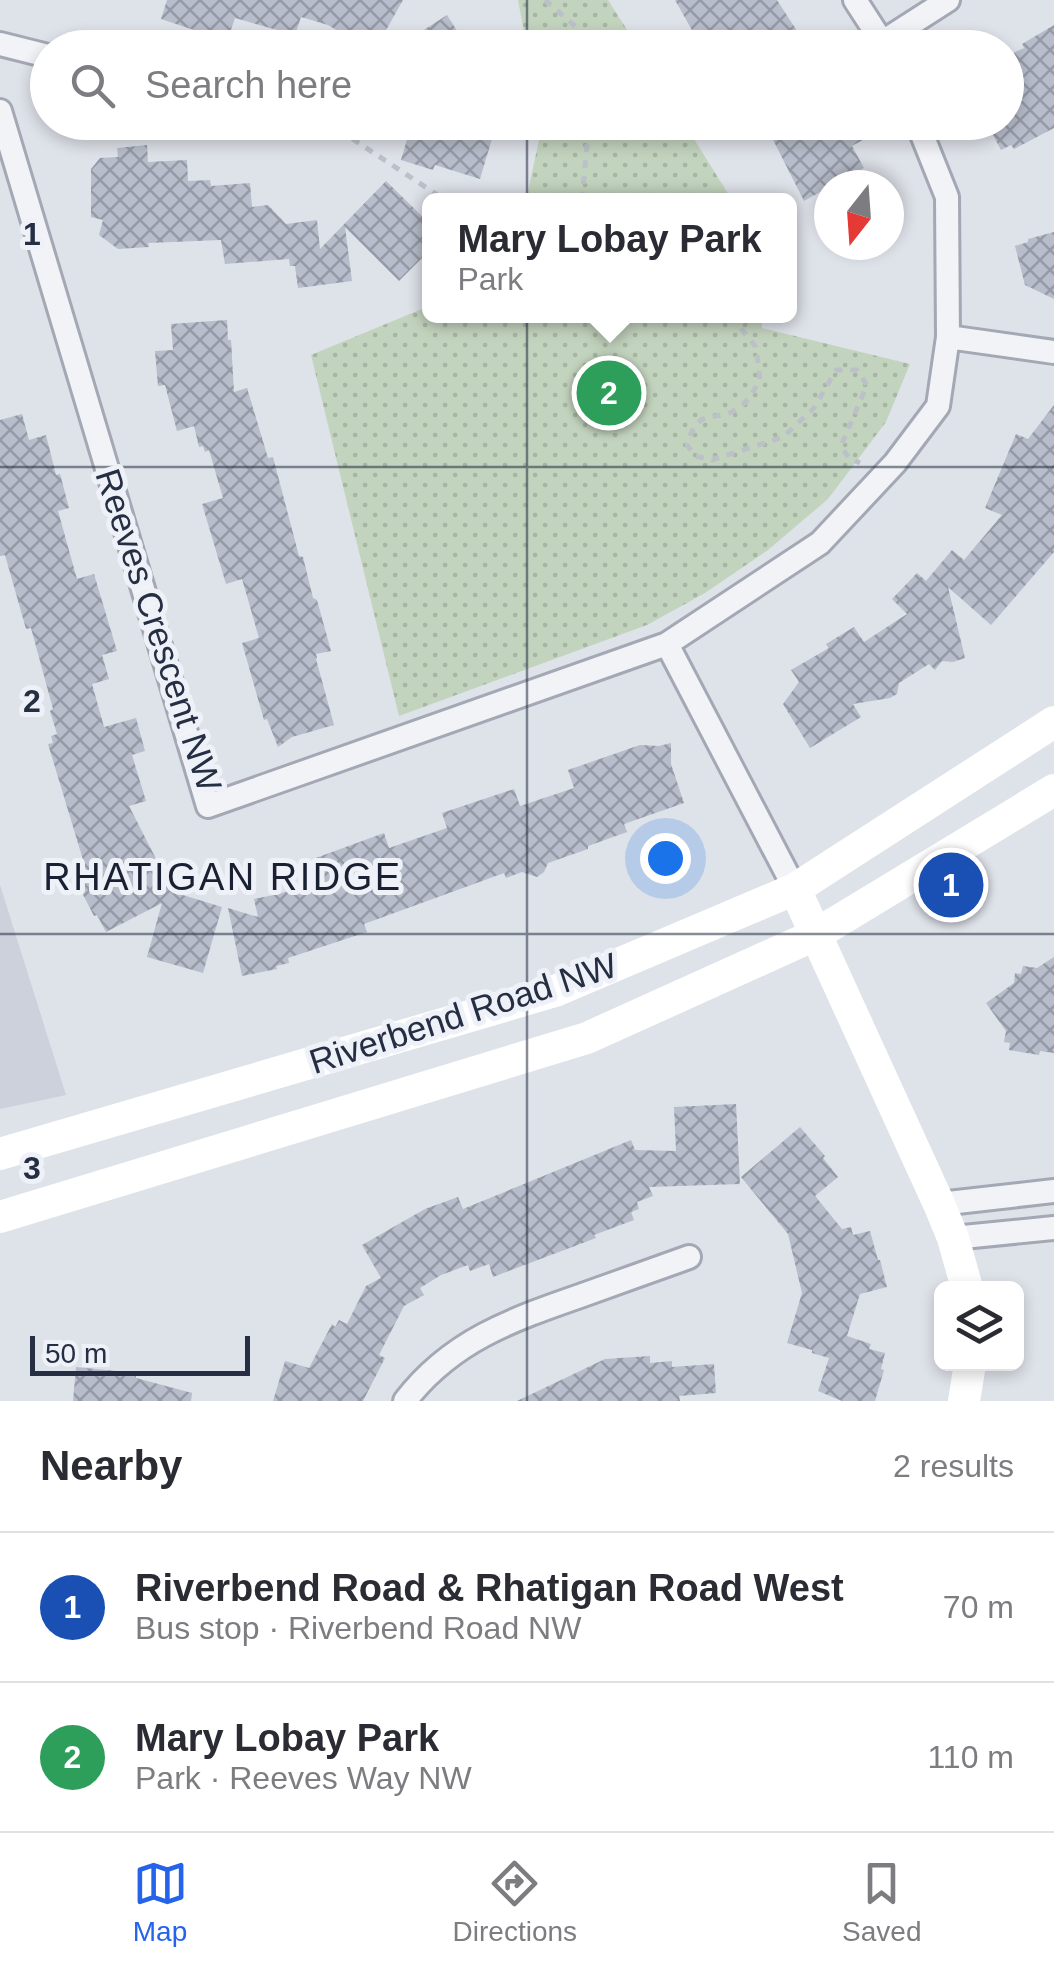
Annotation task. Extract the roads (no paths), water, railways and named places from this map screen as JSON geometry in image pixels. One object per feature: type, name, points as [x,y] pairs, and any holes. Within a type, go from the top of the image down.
[{"type":"main road","name":"Riverbend Road NW","points":[[0,1154],[555,991],[795,890],[1054,722]]},
{"type":"main road","name":"Riverbend Road NW","points":[[0,1217],[587,1038],[815,935],[1054,790]]},
{"type":"main road","points":[[795,890],[939,1204],[964,1281]]},
{"type":"main road","points":[[964,1401],[969,1371]]},
{"type":"street","points":[[855,0],[875,30]]},
{"type":"street","points":[[905,30],[948,0]]},
{"type":"street","points":[[0,44],[30,52]]},
{"type":"street","name":"Reeves Crescent NW","points":[[0,110],[208,806],[666,644]]},
{"type":"street","points":[[795,890],[666,644],[820,543],[895,463],[938,406],[948,337],[947,198],[924,140]]},
{"type":"street","points":[[948,337],[1054,352]]},
{"type":"street","points":[[939,1204],[1054,1192]]},
{"type":"street","points":[[953,1238],[1054,1228]]},
{"type":"street","points":[[405,1401],[440,1363],[473,1339],[512,1319],[689,1258]]},
{"type":"place","name":"Mary Lobay Park","points":[[609,393]]},
{"type":"place","name":"Riverbend Road & Rhatigan Road West","points":[[951,885]]},
{"type":"district","name":"RHATIGAN RIDGE","points":[[223,877]]}]
